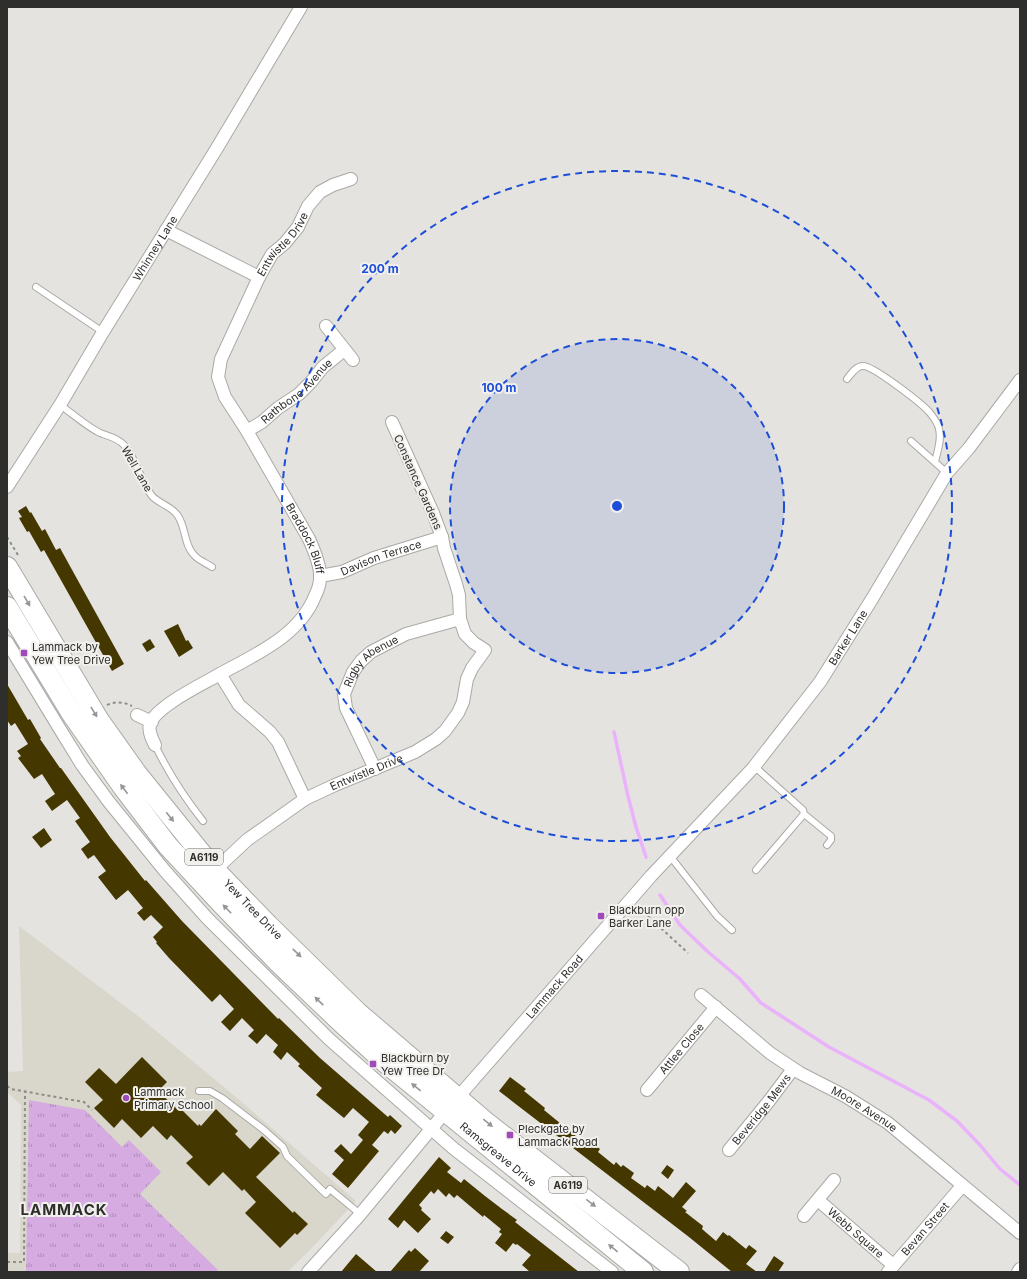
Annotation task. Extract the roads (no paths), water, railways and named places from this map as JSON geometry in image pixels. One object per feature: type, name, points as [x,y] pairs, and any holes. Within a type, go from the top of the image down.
[{"type":"highway","name":"Yew Tree Drive","points":[[12,572],[98,719],[208,876],[279,963],[386,1063],[452,1105]]},
{"type":"highway","name":"Yew Tree Drive","points":[[7,607],[72,714],[123,787],[168,846],[208,876]]},
{"type":"highway","name":"Ramsgreave Drive","points":[[452,1105],[643,1272]]},
{"type":"highway","name":"Ramsgreave Drive","points":[[452,1105],[488,1124],[679,1272]]},
{"type":"street","name":"Whinney Lane","points":[[7,487],[60,405],[301,7]]},
{"type":"street","name":"Entwistle Drive","points":[[166,230],[259,277],[272,254],[285,243],[298,227],[308,206],[320,192],[333,185],[350,179]]},
{"type":"street","name":"Braddock Bluff","points":[[152,722],[154,718],[169,704],[267,648],[289,632],[308,610],[318,590],[320,576],[315,553],[309,539],[247,431],[225,397],[218,377],[221,359],[259,277]]},
{"type":"street","points":[[326,326],[344,350],[354,360]]},
{"type":"street","name":"Rathbone Avenue","points":[[247,431],[262,422],[278,408],[299,394],[323,367],[344,350]]},
{"type":"street","name":"Barker Lane","points":[[651,876],[754,766],[820,682],[872,599],[947,473],[969,448],[1020,380]]},
{"type":"street","name":"Constance Gardens","points":[[392,422],[433,513],[442,537],[458,595],[460,619],[465,634],[474,643],[485,650]]},
{"type":"street","name":"Davison Terrace","points":[[320,576],[342,572],[374,558],[442,537]]},
{"type":"street","name":"Rigby Abenue","points":[[375,769],[346,708],[344,694],[353,672],[361,661],[371,652],[406,634],[460,619]]},
{"type":"street","points":[[7,642],[82,765],[156,862],[207,918],[329,1039],[453,1148],[612,1272]]},
{"type":"street","name":"Entwistle Drive","points":[[208,876],[247,840],[305,799],[320,791],[375,769],[426,746],[445,731],[458,713],[463,702],[468,678],[485,650]]},
{"type":"street","points":[[220,674],[239,704],[270,732],[278,742],[305,799]]},
{"type":"street","points":[[137,715],[152,722],[150,725],[150,733],[155,745]]},
{"type":"street","name":"Lammack Road","points":[[308,1272],[360,1214],[452,1105],[651,876]]},
{"type":"street","name":"Moore Avenue","points":[[701,995],[770,1053],[793,1068],[845,1096],[888,1123],[1020,1233]]},
{"type":"street","name":"Attlee Close","points":[[647,1090],[716,1007]]},
{"type":"street","name":"Beveridge Mews","points":[[729,1150],[769,1101],[793,1068]]},
{"type":"street","name":"Webb Square","points":[[804,1216],[834,1180]]},
{"type":"street","name":"Bevan Street","points":[[891,1268],[962,1186]]},
{"type":"street","name":"Webb Square","points":[[818,1200],[891,1268]]},
{"type":"lane","points":[[36,287],[103,332]]},
{"type":"lane","points":[[847,379],[857,368],[867,366],[884,376],[931,413],[936,421],[940,434],[935,462]]},
{"type":"lane","name":"Well Lane","points":[[60,405],[90,427],[123,443],[129,451],[152,495],[178,515],[191,552],[195,557],[212,567]]},
{"type":"lane","points":[[911,440],[947,473]]},
{"type":"lane","points":[[155,745],[161,759],[177,785],[203,821]]},
{"type":"lane","points":[[754,766],[803,810],[804,814],[831,836],[831,840],[827,845]]},
{"type":"lane","points":[[756,870],[804,814]]},
{"type":"lane","points":[[670,856],[717,916],[732,930]]},
{"type":"lane","points":[[199,1091],[210,1091],[222,1098],[274,1139],[282,1147],[287,1156],[326,1194],[330,1189],[360,1214]]},
{"type":"waterway","points":[[614,732],[628,796],[646,857]]},
{"type":"waterway","points":[[660,895],[680,925],[707,951],[740,979],[761,1003],[829,1047],[929,1100],[957,1121],[1000,1169],[1020,1185]]},
{"type":"place","name":"Lammack by Yew Tree Drive","points":[[24,653]]},
{"type":"place","name":"Blackburn opp Barker Lane","points":[[601,916]]},
{"type":"place","name":"Blackburn by Yew Tree Dr","points":[[373,1064]]},
{"type":"place","name":"Lammack Primary School","points":[[126,1098]]},
{"type":"place","name":"Pleckgate by Lammack Road","points":[[510,1135]]},
{"type":"district","name":"LAMMACK","points":[[64,1210]]}]
